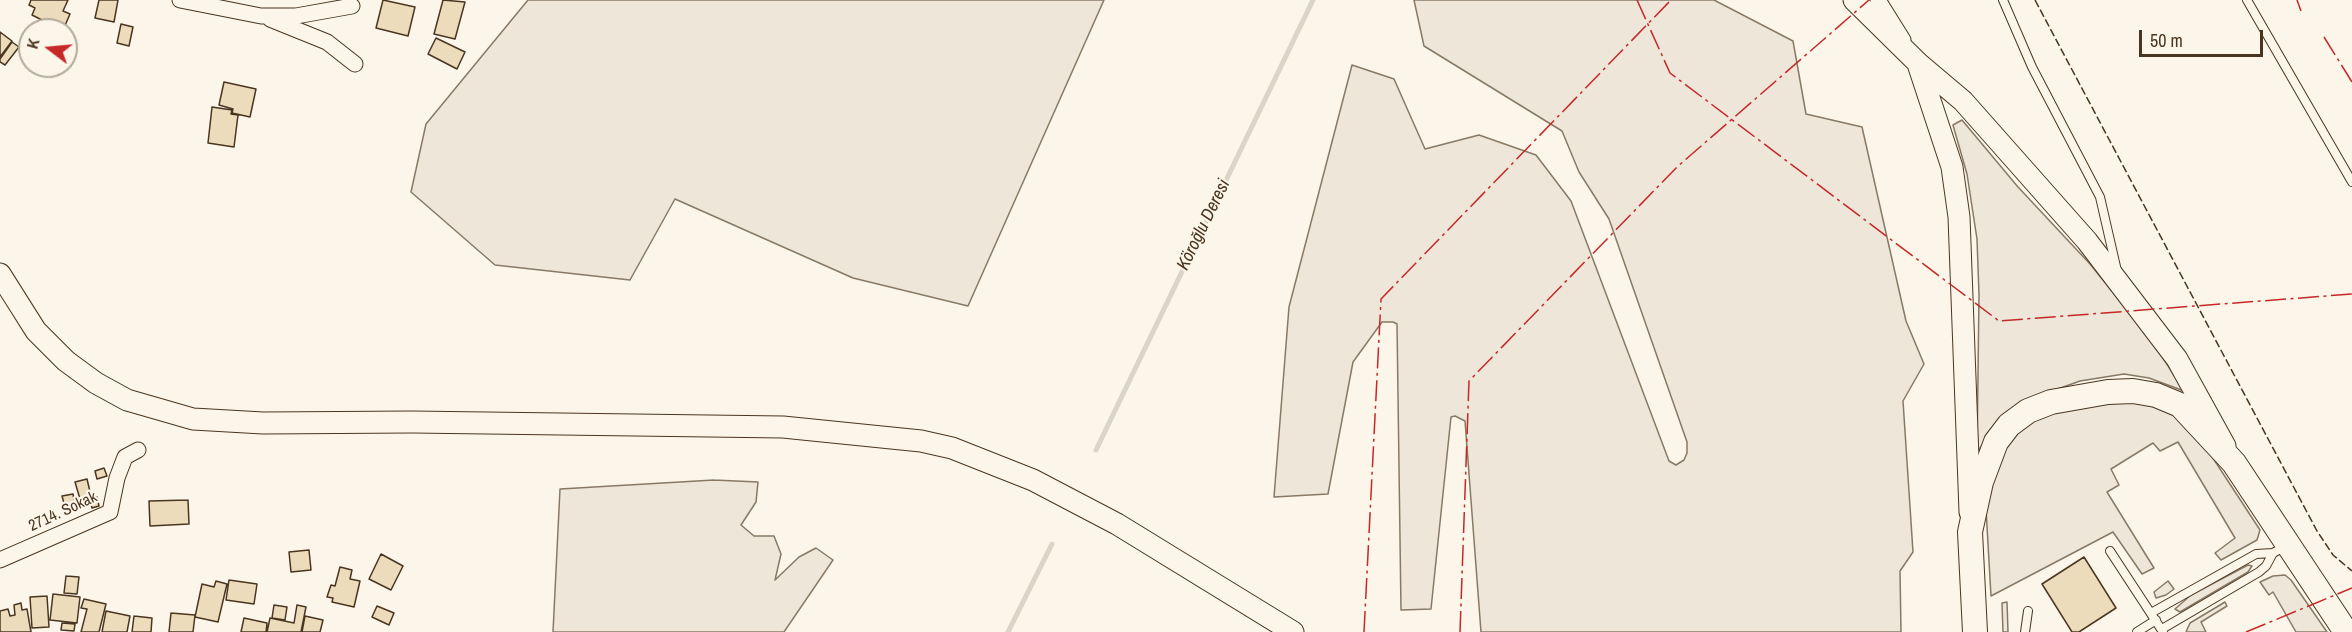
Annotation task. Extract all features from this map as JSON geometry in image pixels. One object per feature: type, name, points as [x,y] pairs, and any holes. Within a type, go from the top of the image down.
[{"type":"main road","points":[[1854,0],[1918,63],[1963,101],[2087,241],[2177,358],[2280,549],[2346,632]]},
{"type":"main road","points":[[1918,63],[1952,167],[1959,217],[1975,632]]},
{"type":"main road","points":[[0,274],[36,331],[66,362],[96,384],[127,400],[184,417],[263,423],[412,422],[783,427],[921,441],[952,448],[1033,480],[1117,524],[1293,632]]},
{"type":"main road","points":[[1970,532],[1981,482],[1996,442],[2009,425],[2028,411],[2051,402],[2108,392],[2133,391],[2156,395],[2180,405],[2234,463]]},
{"type":"street","points":[[180,0],[261,16],[327,42],[355,64]]},
{"type":"street","points":[[1878,0],[1918,63]]},
{"type":"street","points":[[261,16],[296,16],[352,6]]},
{"type":"street","name":"2714. Sokak","points":[[0,560],[110,512],[117,478],[125,457],[138,450]]},
{"type":"lane","points":[[2003,0],[2032,67],[2100,197],[2121,285]]},
{"type":"lane","points":[[2247,0],[2352,182]]},
{"type":"lane","points":[[2137,632],[2154,617],[2247,559],[2256,554],[2280,549]]},
{"type":"lane","points":[[2110,551],[2162,631],[2259,572],[2280,549]]},
{"type":"lane","points":[[2025,632],[2028,611]]},
{"type":"shaded area","points":[[528,0],[1104,0],[968,306],[853,278],[675,199],[630,280],[495,265],[411,192],[426,124]]},
{"type":"shaded area","points":[[1414,0],[1714,0],[1793,41],[1806,114],[1862,127],[1906,321],[1924,364],[1903,401],[1913,552],[1900,571],[1901,632],[1481,632],[1465,421],[1455,416],[1451,417],[1431,609],[1401,610],[1397,324],[1393,322],[1382,322],[1353,362],[1328,494],[1274,497],[1289,307],[1352,65],[1394,79],[1425,149],[1479,135],[1536,155],[1571,201],[1669,461],[1676,465],[1684,460],[1687,453],[1687,442],[1609,219],[1579,172],[1562,131],[1424,46]]},
{"type":"shaded area","points":[[1962,120],[2018,187],[2090,264],[2151,339],[2184,391],[2149,378],[2124,374],[2080,381],[2030,399],[1995,425],[1977,453],[1979,295],[1977,239],[1967,174],[1953,125]]},
{"type":"shaded area","points":[[2132,396],[2190,423],[2260,530],[2257,540],[2221,560],[2215,553],[2235,538],[2178,442],[2160,451],[2153,443],[2111,469],[2119,485],[2107,492],[2154,568],[2142,574],[2113,532],[1991,596],[1986,509],[1988,478],[2005,442],[2040,415]]},
{"type":"shaded area","points":[[714,480],[758,482],[756,502],[741,525],[754,536],[774,536],[781,554],[775,580],[799,557],[816,548],[833,560],[784,632],[553,632],[560,489]]},
{"type":"shaded area","points":[[2248,565],[2252,566],[2248,572],[2180,612],[2175,609],[2191,595]]},
{"type":"shaded area","points":[[2285,575],[2291,580],[2327,632],[2296,632],[2273,592],[2269,595],[2260,582],[2273,576]]},
{"type":"shaded area","points":[[2168,581],[2174,589],[2156,598],[2154,592]]},
{"type":"shaded area","points":[[2007,602],[2008,632],[2003,632],[2002,603]]},
{"type":"shaded area","points":[[2225,602],[2227,606],[2201,622],[2206,632],[2186,632],[2190,623]]},
{"type":"building","points":[[31,0],[68,0],[63,11],[70,14],[68,18],[38,18],[32,15],[35,8],[29,5]]},
{"type":"building","points":[[99,0],[118,0],[114,22],[95,18]]},
{"type":"building","points":[[383,0],[415,7],[408,36],[376,28]]},
{"type":"building","points":[[443,0],[465,2],[455,39],[434,34]]},
{"type":"building","points":[[121,24],[133,27],[129,46],[117,43]]},
{"type":"building","points":[[0,32],[12,41],[0,57]]},
{"type":"building","points":[[436,38],[465,52],[457,69],[428,54]]},
{"type":"building","points":[[12,42],[18,46],[5,65],[0,62]]},
{"type":"building","points":[[224,82],[256,89],[250,117],[232,113],[233,109],[219,105]]},
{"type":"building","points":[[212,107],[232,110],[231,114],[238,115],[234,147],[208,143]]},
{"type":"building","points":[[104,468],[107,476],[97,479],[95,471]]},
{"type":"building","points":[[87,479],[91,496],[80,499],[75,482]]},
{"type":"building","points":[[73,494],[75,505],[65,507],[62,496]]},
{"type":"building","points":[[97,497],[99,506],[92,508],[90,499]]},
{"type":"building","points":[[188,500],[189,524],[150,526],[149,501]]},
{"type":"building","points":[[309,550],[311,570],[291,572],[289,552]]},
{"type":"building","points":[[381,554],[403,566],[391,590],[369,579]]},
{"type":"building","points":[[2084,557],[2116,608],[2079,632],[2072,632],[2042,584]]},
{"type":"building","points":[[340,567],[352,570],[350,579],[360,581],[354,607],[332,602],[333,598],[327,597],[331,585],[335,586]]},
{"type":"building","points":[[66,576],[79,577],[77,594],[64,593]]},
{"type":"building","points":[[229,580],[257,584],[254,604],[226,600]]},
{"type":"building","points":[[216,581],[227,584],[218,622],[195,617],[202,584],[214,587]]},
{"type":"building","points":[[53,594],[80,597],[77,623],[50,620]]},
{"type":"building","points":[[47,596],[49,627],[32,628],[30,597]]},
{"type":"building","points":[[84,599],[106,604],[99,632],[81,632],[87,609],[81,608]]},
{"type":"building","points":[[21,603],[22,610],[27,609],[31,632],[0,632],[0,611],[8,609],[10,616],[15,615],[14,605]]},
{"type":"building","points":[[274,605],[287,607],[285,620],[272,618]]},
{"type":"building","points":[[297,605],[306,607],[301,632],[267,632],[270,618],[294,623]]},
{"type":"building","points":[[377,606],[394,613],[389,625],[372,617]]},
{"type":"building","points":[[106,611],[130,616],[127,632],[102,632]]},
{"type":"building","points":[[171,613],[195,615],[193,632],[169,632]]},
{"type":"building","points":[[134,616],[152,618],[151,632],[132,632]]},
{"type":"building","points":[[305,616],[323,620],[320,632],[302,632]]},
{"type":"building","points":[[244,618],[267,623],[266,632],[241,632]]},
{"type":"building","points":[[62,623],[75,624],[74,631],[61,630]]},
{"type":"waterway","name":"Köroğlu Deresi","points":[[1096,450],[1313,0]]},
{"type":"waterway","name":"Köroğlu Deresi","points":[[1008,632],[1052,544]]},
{"type":"fence","points":[[2035,0],[2317,531],[2333,555],[2352,571]]},
{"type":"power","points":[[1637,0],[1670,73],[1999,321],[2352,294]]},
{"type":"power","points":[[1364,632],[1381,299],[1671,0]]},
{"type":"power","points":[[1460,632],[1469,381],[1677,167],[1869,0]]},
{"type":"power","points":[[2297,0],[2301,11]]},
{"type":"power","points":[[2324,37],[2352,82]]},
{"type":"power","points":[[2246,632],[2352,588]]}]
